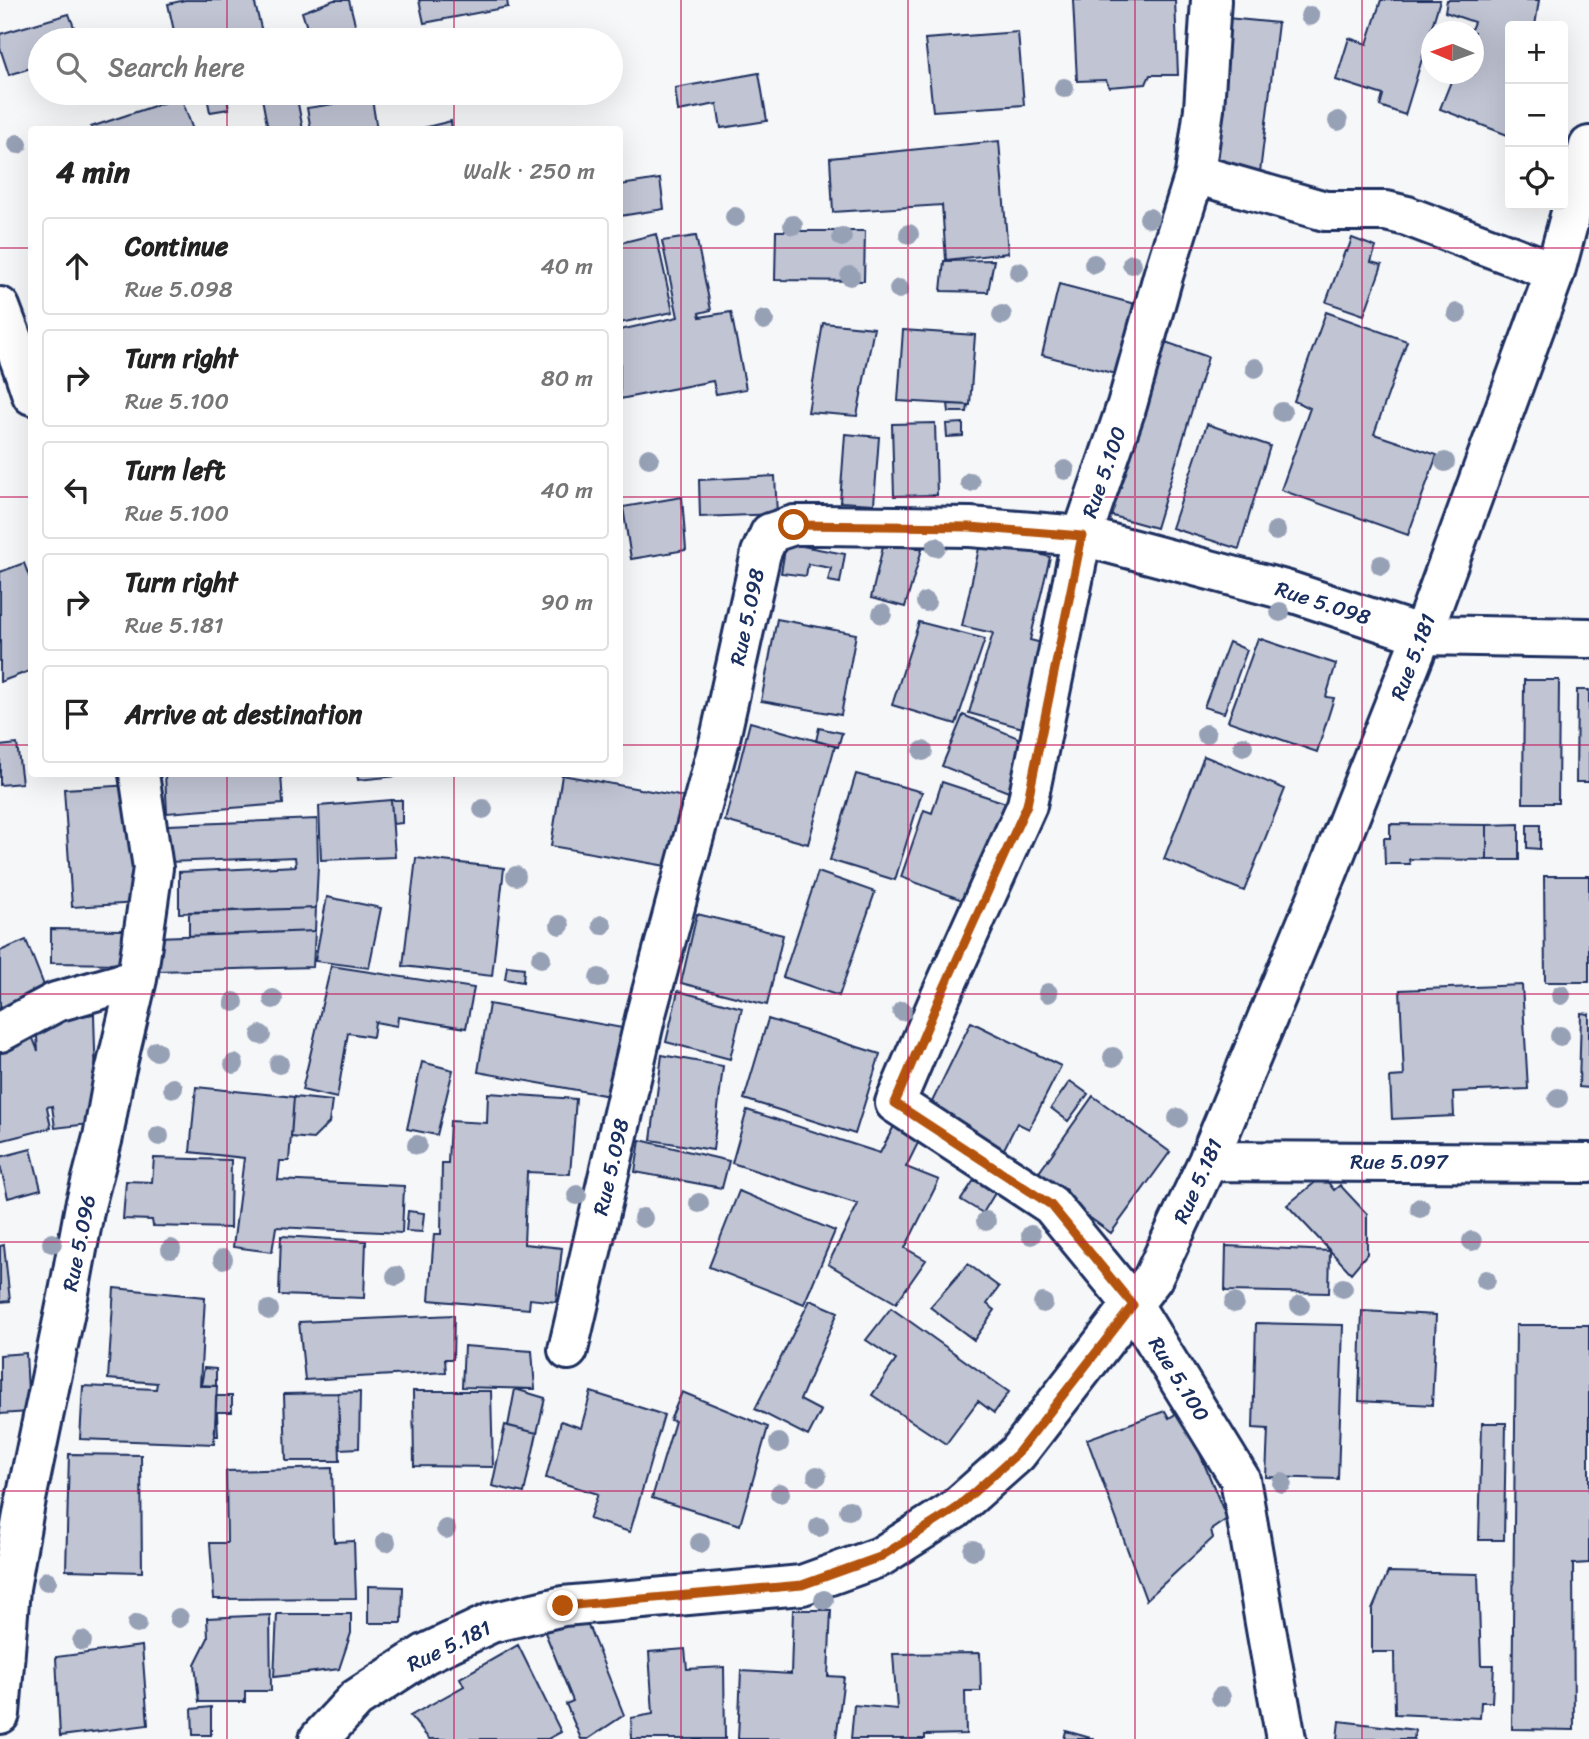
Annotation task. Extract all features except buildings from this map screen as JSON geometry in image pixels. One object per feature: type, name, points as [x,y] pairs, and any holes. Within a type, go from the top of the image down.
[{"type":"street","name":"Rue 5.100","points":[[1211,0],[1204,109],[1195,174],[1127,405],[1082,536],[1027,805],[895,1103],[1051,1205],[1133,1305],[1240,1479],[1286,1739]]},
{"type":"street","name":"Rue 5.181","points":[[318,1739],[356,1699],[425,1654],[491,1623],[563,1606],[802,1585],[880,1557],[954,1510],[1017,1454],[1153,1278],[1208,1161],[1325,879],[1422,635],[1555,272],[1589,146]]},
{"type":"street","points":[[1195,174],[1325,211],[1386,211],[1407,216],[1555,272]]},
{"type":"street","points":[[0,307],[28,383]]},
{"type":"street","name":"Rue 5.098","points":[[568,1350],[646,1014],[719,743],[761,553],[770,533],[794,525],[821,525],[970,527],[1082,536],[1285,590],[1422,635],[1589,638]]},
{"type":"street","name":"Rue 5.096","points":[[0,1714],[10,1588],[23,1509],[85,1206],[103,1137],[137,979],[153,868],[139,777]]},
{"type":"street","points":[[0,1032],[56,1002],[137,979]]},
{"type":"street","name":"Rue 5.097","points":[[1208,1161],[1589,1163]]},
{"type":"route","points":[[563,1606],[802,1585],[880,1557],[954,1510],[1017,1454],[1133,1305],[1051,1205],[895,1103],[1027,805],[1082,536],[970,527],[794,525]]}]
